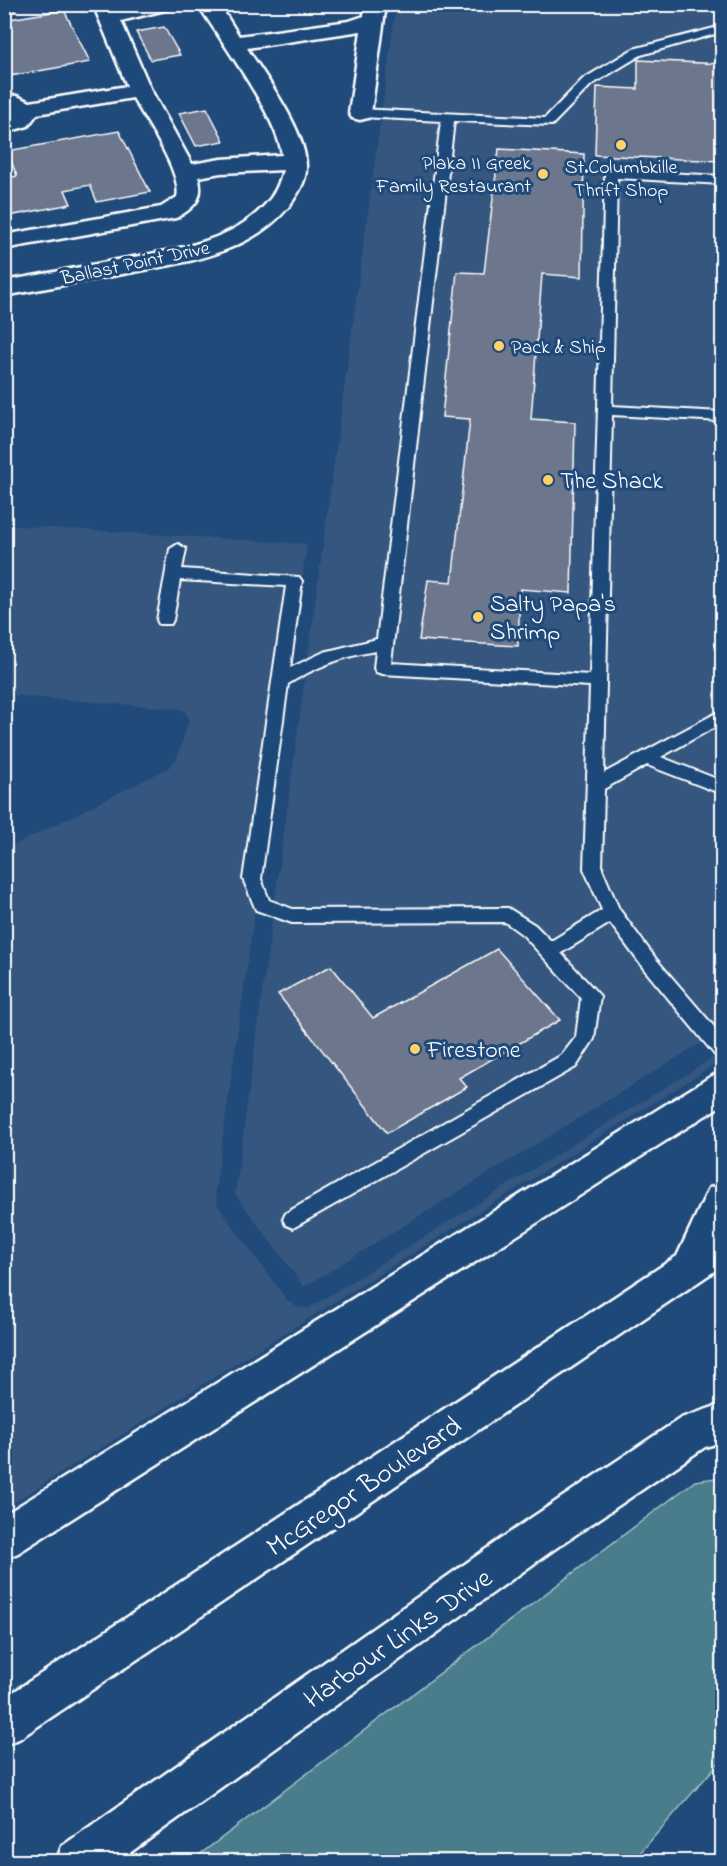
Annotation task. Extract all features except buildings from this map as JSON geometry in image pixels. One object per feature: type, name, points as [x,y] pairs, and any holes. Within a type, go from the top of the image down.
[{"type":"street","points":[[4,242],[168,213],[183,206],[190,196],[191,186],[185,172],[140,90],[106,11],[166,4]]},
{"type":"street","name":"Ballast Point Drive","points":[[4,289],[187,254],[222,243],[249,230],[273,212],[287,193],[295,170],[292,145],[270,101],[258,63],[233,43],[206,4]]},
{"type":"street","points":[[233,43],[352,27],[375,12]]},
{"type":"street","points":[[360,113],[375,12]]},
{"type":"street","points":[[312,53],[370,46]]},
{"type":"street","points":[[4,102],[17,103],[26,109],[140,90]]},
{"type":"street","points":[[4,126],[20,121],[25,117],[26,109]]},
{"type":"street","points":[[185,172],[221,166],[294,161]]},
{"type":"street","points":[[4,1539],[723,1087]]},
{"type":"street","points":[[690,1267],[723,1199]]},
{"type":"street","name":"McGregor Boulevard","points":[[4,1724],[723,1246]]},
{"type":"street","name":"Harbour Links Drive","points":[[78,1862],[539,1536],[695,1431],[723,1423]]},
{"type":"lane","points":[[360,113],[548,122],[588,82],[637,52],[723,29]]},
{"type":"lane","points":[[448,117],[382,668],[598,681]]},
{"type":"lane","points":[[723,180],[610,174],[593,869],[612,913],[651,964],[723,1049]]},
{"type":"lane","points":[[605,410],[723,417]]},
{"type":"lane","points":[[165,620],[178,549]]},
{"type":"lane","points":[[173,574],[294,581],[252,879],[262,905],[292,916],[508,915],[529,930],[591,996],[585,1039],[569,1061],[293,1220]]},
{"type":"lane","points":[[279,682],[300,667],[327,656],[354,648],[385,644]]},
{"type":"lane","points":[[595,786],[723,716]]},
{"type":"lane","points":[[647,758],[723,788]]},
{"type":"lane","points":[[549,951],[612,913]]},
{"type":"shaded area","points":[[396,5],[722,5],[722,1030],[304,1287],[235,1194]]},
{"type":"shaded area","points":[[5,525],[307,544],[215,1192],[218,1206],[287,1300],[297,1307],[309,1308],[719,1054],[719,1062],[5,1508],[5,850],[168,768],[177,758],[189,720],[185,711],[180,709],[5,695]]},
{"type":"green space","points":[[722,1477],[722,1759],[633,1861],[191,1861],[695,1481]]},
{"type":"place","name":"St.Columbkille Thrift Shop","points":[[621,145]]},
{"type":"place","name":"Plaka II Greek Family Restaurant","points":[[543,174]]},
{"type":"place","name":"Pack & Ship","points":[[499,346]]},
{"type":"place","name":"The Shack","points":[[548,480]]},
{"type":"place","name":"Salty Papa's Shrimp","points":[[478,617]]},
{"type":"place","name":"Firestone","points":[[415,1049]]}]
